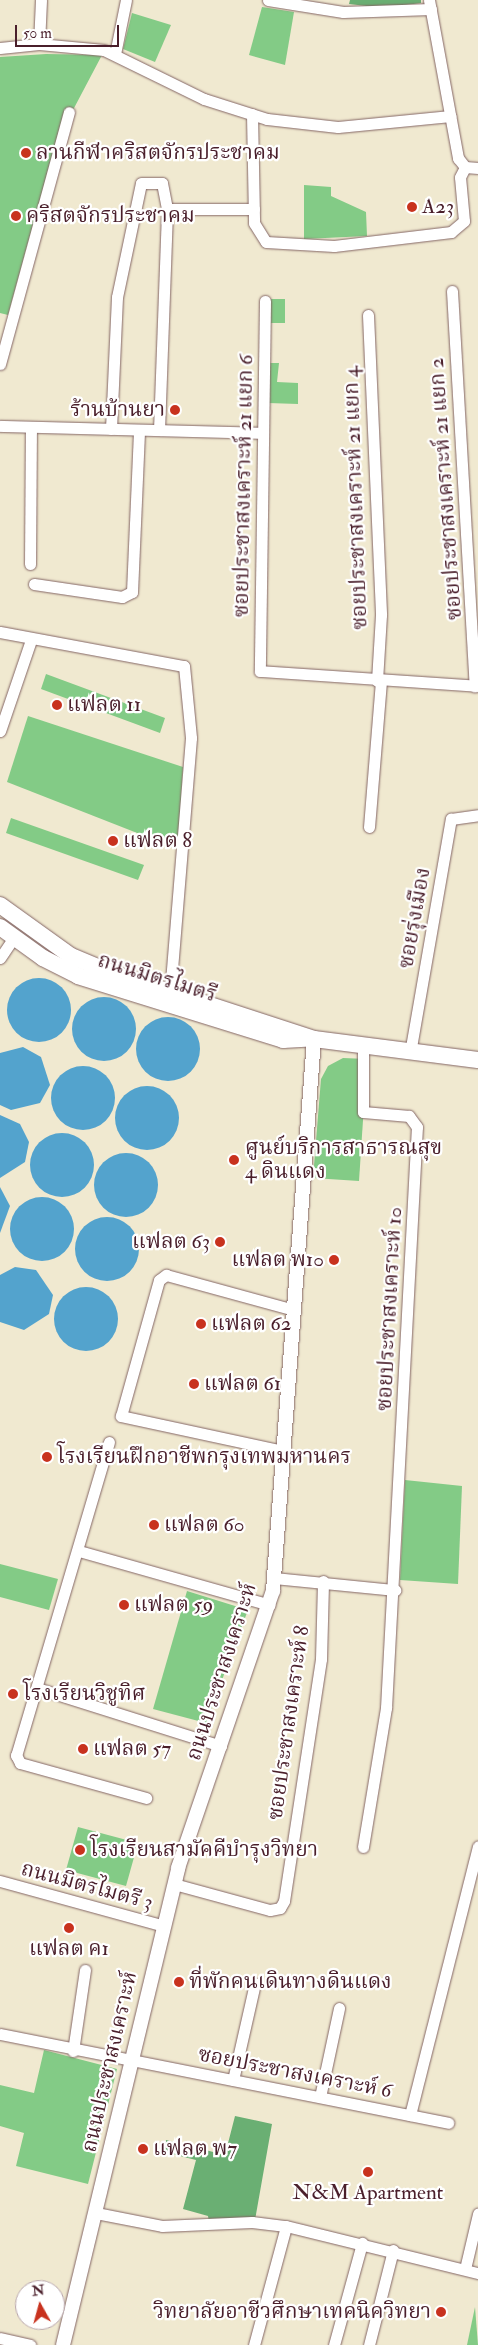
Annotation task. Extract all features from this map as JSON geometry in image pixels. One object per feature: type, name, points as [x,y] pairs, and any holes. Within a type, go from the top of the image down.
[{"type":"main road","points":[[0,904],[24,924],[71,956],[169,997]]},
{"type":"main road","points":[[14,937],[24,924]]},
{"type":"main road","name":"ถนนมิตรไมตรี","points":[[0,927],[61,970],[169,997],[282,1040],[314,1039]]},
{"type":"main road","points":[[314,1039],[363,1047],[478,1060]]},
{"type":"street","points":[[39,44],[41,0]]},
{"type":"street","points":[[115,54],[126,0]]},
{"type":"street","points":[[268,0],[343,12],[430,4],[458,158],[465,167],[478,168]]},
{"type":"street","points":[[0,48],[39,44],[115,54],[204,99],[252,114],[338,127],[450,116]]},
{"type":"street","points":[[0,364],[69,112]]},
{"type":"street","points":[[252,114],[254,208],[257,233],[276,244],[334,246],[420,238],[462,224],[460,177],[465,167]]},
{"type":"street","points":[[111,429],[118,297],[141,183],[154,179],[162,183],[167,209],[159,430]]},
{"type":"street","points":[[167,209],[254,208]]},
{"type":"street","name":"ซอยประชาสงเคราะห์ 21 แยก 2","points":[[452,291],[477,686]]},
{"type":"street","name":"ซอยประชาสงเคราะห์ 21 แยก 6","points":[[265,301],[260,671],[379,681]]},
{"type":"street","name":"ซอยประชาสงเคราะห์ 21 แยก 4","points":[[368,315],[381,615],[379,681],[369,827]]},
{"type":"street","points":[[0,426],[262,433]]},
{"type":"street","points":[[30,564],[31,427]]},
{"type":"street","points":[[34,584],[122,597],[132,592],[138,430]]},
{"type":"street","points":[[0,632],[31,640],[184,666],[191,738],[169,997]]},
{"type":"street","points":[[0,731],[31,640]]},
{"type":"street","points":[[379,681],[477,686]]},
{"type":"street","name":"ซอยรุ่งเมือง","points":[[410,1053],[451,819],[478,815]]},
{"type":"street","points":[[0,958],[14,937]]},
{"type":"street","name":"ถนนประชาสงเคราะห์","points":[[63,2345],[134,2060],[174,1884],[270,1605],[274,1578],[314,1039]]},
{"type":"street","name":"ซอยประชาสงเคราะห์ 10","points":[[362,1847],[386,1708],[395,1590],[417,1127],[409,1116],[363,1112],[363,1047]]},
{"type":"street","points":[[283,1451],[121,1416],[159,1280],[166,1275],[294,1310]]},
{"type":"street","points":[[109,1442],[79,1551],[16,1760],[146,1798]]},
{"type":"street","points":[[79,1551],[270,1605]]},
{"type":"street","points":[[274,1578],[323,1581],[395,1590]]},
{"type":"street","name":"ซอยประชาสงเคราะห์ 8","points":[[174,1884],[270,1910],[280,1908],[284,1901],[321,1659],[323,1581]]},
{"type":"street","points":[[37,1688],[221,1746]]},
{"type":"street","points":[[410,2115],[478,1846]]},
{"type":"street","name":"ถนนมิตรไมตรี 3","points":[[0,1881],[164,1926]]},
{"type":"street","points":[[73,2051],[85,1970]]},
{"type":"street","points":[[233,2080],[255,1983]]},
{"type":"street","points":[[320,2097],[339,2008]]},
{"type":"street","name":"ซอยประชาสงเคราะห์ 6","points":[[0,2034],[73,2051],[134,2060],[448,2123]]},
{"type":"street","points":[[96,2213],[162,2226],[252,2222],[286,2226],[393,2250],[478,2273]]},
{"type":"street","points":[[465,2270],[478,2214]]},
{"type":"street","points":[[254,2345],[286,2226]]},
{"type":"street","points":[[334,2345],[362,2243]]},
{"type":"street","points":[[369,2345],[393,2250]]},
{"type":"street","points":[[0,2338],[30,2345]]},
{"type":"green space","points":[[350,0],[421,0],[421,3],[384,8],[349,4]]},
{"type":"green space","points":[[262,7],[294,12],[285,65],[249,55]]},
{"type":"green space","points":[[132,13],[171,25],[155,62],[123,49]]},
{"type":"green space","name":"ลานกีฬาคริสตจักรประชาคม","points":[[46,54],[102,55],[73,110],[65,109],[8,315],[0,313],[0,57]]},
{"type":"green space","points":[[304,185],[331,187],[331,196],[366,212],[367,236],[304,239]]},
{"type":"green space","points":[[271,299],[285,299],[285,323],[271,323]]},
{"type":"green space","points":[[267,363],[279,363],[277,382],[298,383],[298,404],[268,403]]},
{"type":"green space","points":[[46,674],[165,718],[160,733],[41,689]]},
{"type":"green space","points":[[28,716],[183,767],[178,849],[7,782]]},
{"type":"green space","points":[[11,818],[144,865],[138,880],[6,833]]},
{"type":"green space","points":[[343,1058],[367,1059],[359,1181],[313,1178],[321,1079],[328,1066]]},
{"type":"green space","points":[[405,1480],[462,1486],[458,1584],[400,1580]]},
{"type":"green space","points":[[0,1564],[58,1579],[49,1610],[0,1597]]},
{"type":"green space","points":[[187,1591],[248,1610],[206,1723],[153,1709]]},
{"type":"green space","points":[[78,1827],[138,1843],[126,1886],[66,1870]]},
{"type":"green space","points":[[44,2050],[117,2069],[88,2184],[16,2166],[24,2133],[0,2126],[0,2085],[34,2093]]},
{"type":"green space","points":[[235,2116],[272,2124],[255,2220],[209,2222],[208,2216],[183,2209],[196,2160],[164,2152],[166,2140],[225,2155]]},
{"type":"green space","points":[[475,2307],[478,2345],[467,2345]]},
{"type":"water","points":[[39,978],[57,984],[65,992],[71,1010],[65,1028],[57,1036],[39,1042],[21,1036],[13,1028],[7,1010],[13,992],[21,984]]},
{"type":"water","points":[[104,997],[122,1003],[130,1011],[136,1029],[130,1047],[122,1055],[104,1061],[86,1055],[78,1047],[72,1029],[78,1011],[86,1003]]},
{"type":"water","points":[[168,1017],[186,1023],[194,1031],[200,1049],[194,1067],[186,1075],[168,1081],[150,1075],[142,1067],[136,1049],[142,1031],[150,1023]]},
{"type":"water","points":[[23,1047],[41,1057],[50,1085],[40,1103],[11,1110],[0,1105],[0,1053]]},
{"type":"water","points":[[83,1066],[101,1072],[109,1080],[115,1098],[109,1116],[101,1124],[83,1130],[65,1124],[57,1116],[51,1098],[57,1080],[65,1072]]},
{"type":"water","points":[[147,1086],[165,1092],[173,1100],[179,1118],[173,1136],[165,1144],[147,1150],[129,1144],[121,1136],[115,1118],[121,1100],[129,1092]]},
{"type":"water","points":[[0,1115],[20,1124],[29,1142],[25,1162],[0,1178]]},
{"type":"water","points":[[62,1133],[80,1139],[88,1147],[94,1165],[88,1183],[80,1191],[62,1197],[44,1191],[36,1183],[30,1165],[36,1147],[44,1139]]},
{"type":"water","points":[[126,1153],[144,1159],[152,1167],[158,1185],[152,1203],[144,1211],[126,1217],[108,1211],[100,1203],[94,1185],[100,1167],[108,1159]]},
{"type":"water","points":[[0,1187],[10,1206],[0,1233]]},
{"type":"water","points":[[42,1197],[60,1203],[68,1211],[74,1229],[68,1247],[60,1255],[42,1261],[24,1255],[16,1247],[10,1229],[16,1211],[24,1203]]},
{"type":"water","points":[[107,1217],[125,1223],[133,1231],[139,1249],[133,1267],[125,1275],[107,1281],[89,1275],[81,1267],[75,1249],[81,1231],[89,1223]]},
{"type":"water","points":[[15,1267],[36,1270],[53,1295],[49,1314],[24,1330],[0,1322],[0,1275]]},
{"type":"water","points":[[86,1287],[104,1293],[112,1301],[118,1319],[112,1337],[104,1345],[86,1351],[68,1345],[60,1337],[54,1319],[60,1301],[68,1293]]},
{"type":"place","name":"ลานกีฬาคริสตจักรประชาคม","points":[[26,153]]},
{"type":"place","name":"A23","points":[[412,207]]},
{"type":"place","name":"คริสตจักรประชาคม","points":[[16,216]]},
{"type":"place","name":"ร้านบ้านยา","points":[[175,410]]},
{"type":"place","name":"แฟลต 11","points":[[57,705]]},
{"type":"place","name":"แฟลต 8","points":[[113,841]]},
{"type":"place","name":"ศูนย์บริการสาธารณสุข 4 ดินแดง","points":[[234,1160]]},
{"type":"place","name":"แฟลต 63","points":[[220,1242]]},
{"type":"place","name":"แฟลต พ10","points":[[334,1260]]},
{"type":"place","name":"แฟลต 62","points":[[201,1324]]},
{"type":"place","name":"แฟลต 61","points":[[194,1384]]},
{"type":"place","name":"โรงเรียนฝึกอาชีพกรุงเทพมหานคร","points":[[47,1457]]},
{"type":"place","name":"แฟลต 60","points":[[154,1525]]},
{"type":"place","name":"แฟลต 59","points":[[124,1605]]},
{"type":"place","name":"โรงเรียนวิชูทิศ","points":[[13,1694]]},
{"type":"place","name":"แฟลต 57","points":[[83,1749]]},
{"type":"place","name":"โรงเรียนสามัคคีบํารุงวิทยา","points":[[80,1850]]},
{"type":"place","name":"แฟลต ค1","points":[[69,1928]]},
{"type":"place","name":"ที่พักคนเดินทางดินแดง","points":[[179,1982]]},
{"type":"place","name":"แฟลต พ7","points":[[143,2149]]},
{"type":"place","name":"N&M Apartment","points":[[368,2172]]},
{"type":"place","name":"วิทยาลัยอาชีวศึกษาเทคนิควิทยา","points":[[441,2312]]}]
